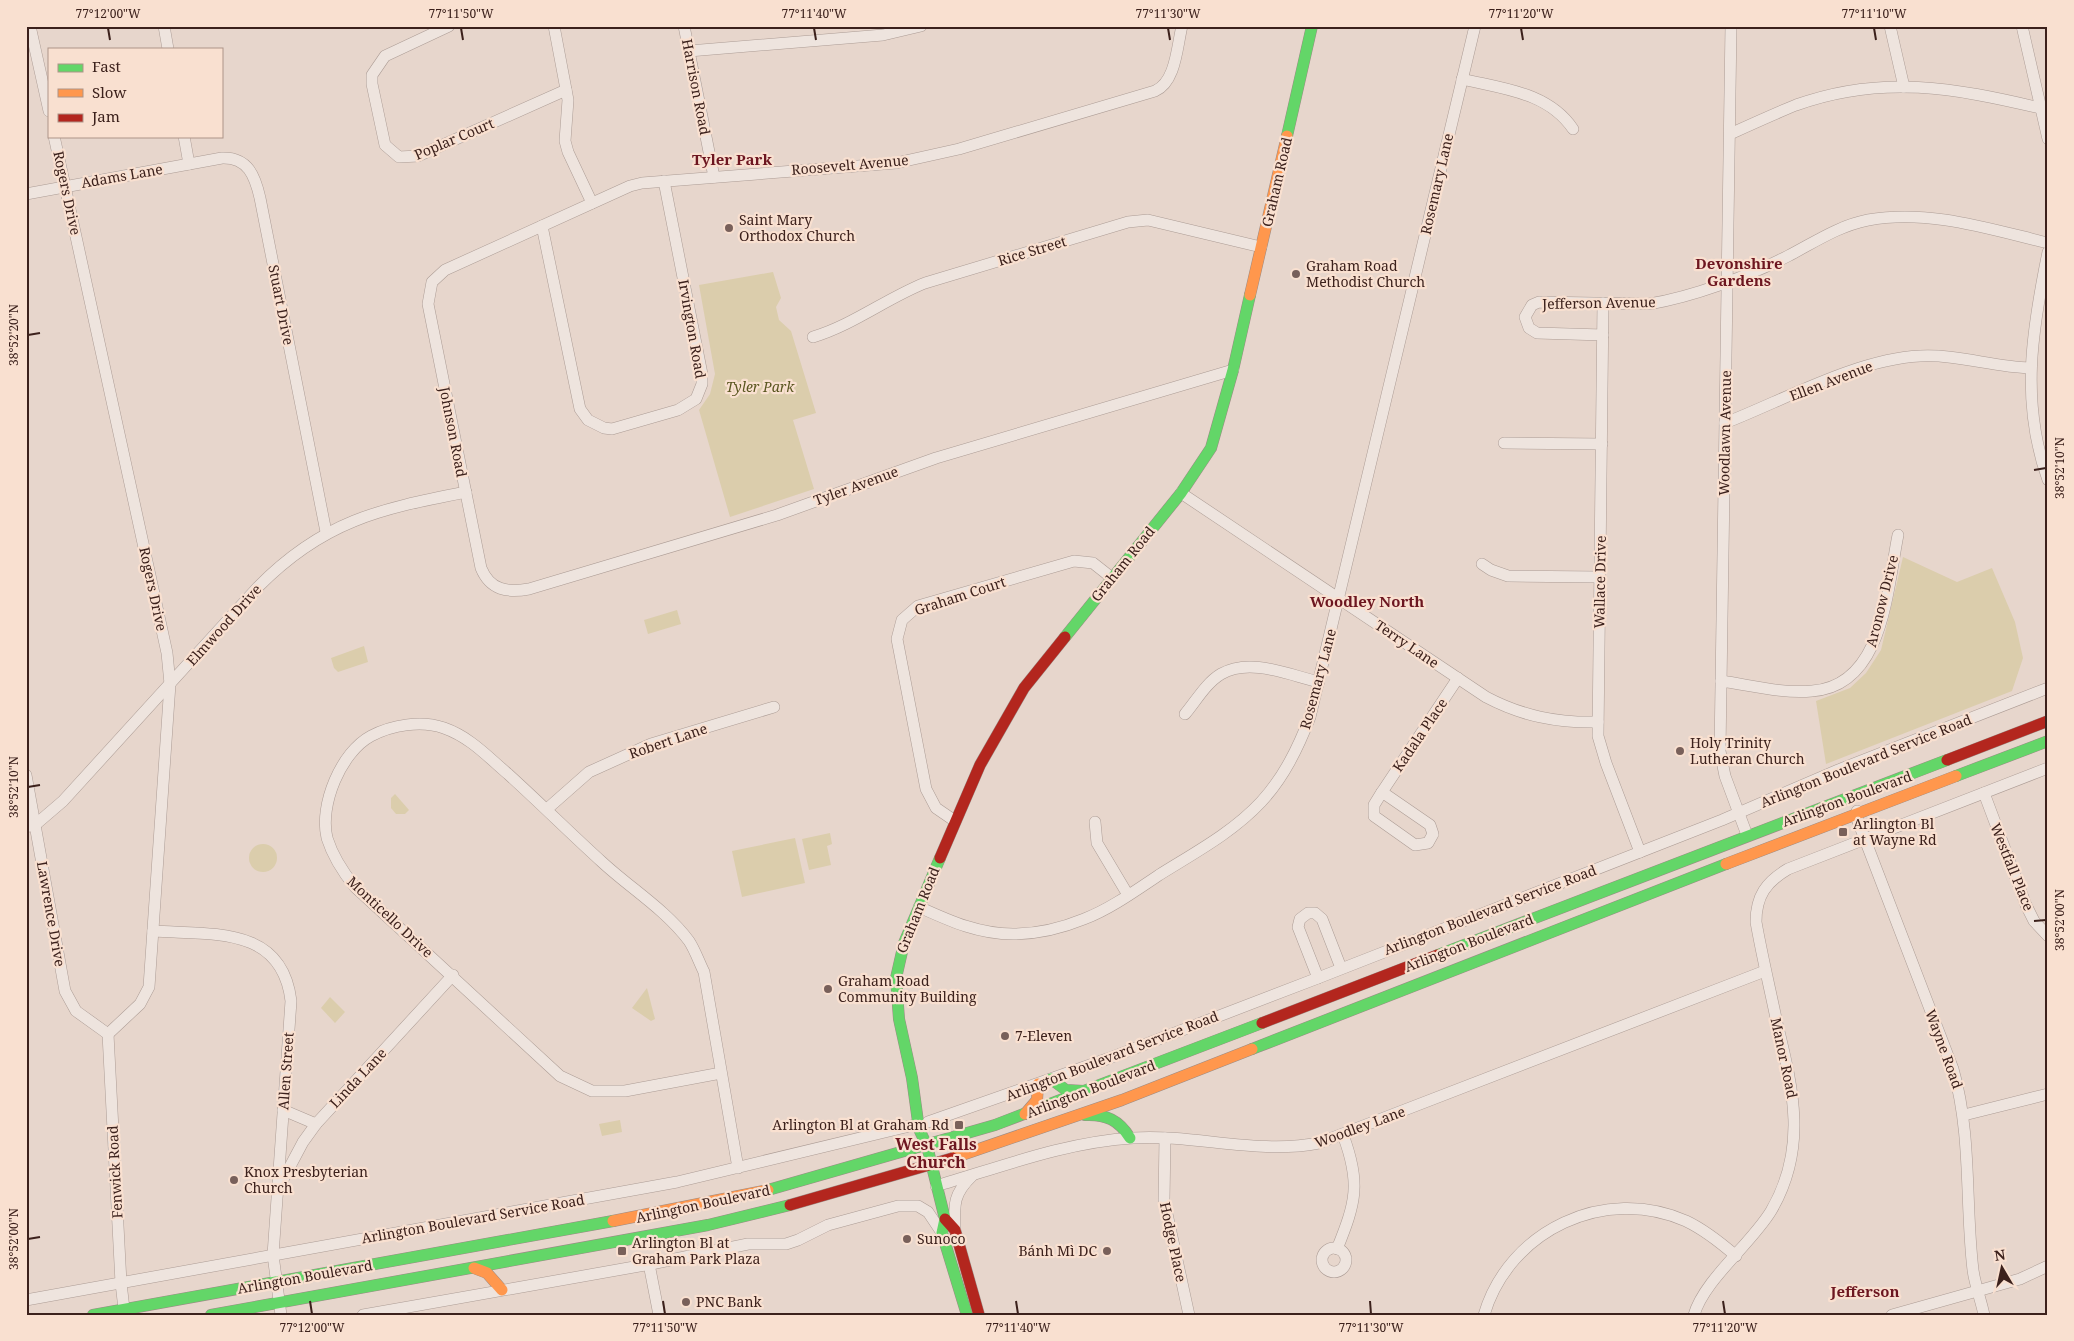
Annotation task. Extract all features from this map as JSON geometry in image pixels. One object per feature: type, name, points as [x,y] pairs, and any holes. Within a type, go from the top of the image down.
[{"type":"main road","name":"Graham Road","points":[[967,1315],[942,1233],[945,1219],[899,1019],[896,978],[904,943],[954,821],[980,765],[1024,688],[1181,493],[1211,448],[1233,370],[1312,26]]},
{"type":"main road","name":"Arlington Boulevard","points":[[93,1315],[696,1206],[795,1184],[927,1146],[1025,1114],[1089,1090],[1747,835],[1861,795],[2048,721]]},
{"type":"main road","name":"Arlington Boulevard","points":[[211,1315],[693,1228],[778,1209],[932,1166],[1076,1116],[1241,1054],[1725,864],[1856,816],[2048,741]]},
{"type":"main road","points":[[1725,864],[1745,847],[1748,841],[1747,835]]},
{"type":"main road","points":[[1051,1079],[1064,1091],[1089,1090]]},
{"type":"main road","points":[[1025,1114],[1037,1100],[1038,1084]]},
{"type":"main road","points":[[1076,1116],[1107,1116],[1119,1123],[1130,1138]]},
{"type":"main road","points":[[945,1219],[955,1230],[979,1315]]},
{"type":"main road","points":[[502,1290],[505,1275],[517,1260]]},
{"type":"main road","points":[[474,1268],[487,1273],[502,1290]]},
{"type":"street","points":[[30,26],[48,107]]},
{"type":"street","points":[[164,26],[168,48]]},
{"type":"street","name":"Poplar Court","points":[[449,26],[385,56],[376,68],[372,84],[384,142],[393,154],[406,158],[418,156],[566,90]]},
{"type":"street","points":[[554,26],[566,90],[565,141],[568,152],[592,203]]},
{"type":"street","name":"Harrison Road","points":[[684,26],[714,177]]},
{"type":"street","points":[[689,51],[883,35],[921,26]]},
{"type":"street","name":"Roosevelt Avenue","points":[[430,288],[438,275],[445,270],[630,186],[664,181],[896,163],[926,157],[1155,91],[1163,86],[1172,71],[1182,26]]},
{"type":"street","name":"Rosemary Lane","points":[[919,907],[972,929],[1014,934],[1059,927],[1082,920],[1128,895],[1228,831],[1261,802],[1280,779],[1293,758],[1310,717],[1475,26]]},
{"type":"street","name":"Woodlawn Avenue","points":[[1731,26],[1721,763],[1747,835]]},
{"type":"street","points":[[1890,26],[1904,86]]},
{"type":"street","points":[[2022,26],[2044,108],[2048,139]]},
{"type":"street","points":[[1462,79],[1536,98],[1558,111],[1573,129]]},
{"type":"street","points":[[1730,134],[1798,105],[1825,97],[1851,91],[1904,86],[1954,89],[2044,108]]},
{"type":"street","name":"Rogers Drive","points":[[54,138],[167,653],[170,684],[149,987],[136,1008],[108,1034]]},
{"type":"street","points":[[184,138],[189,164]]},
{"type":"street","name":"Stuart Drive","points":[[189,164],[228,158],[246,165],[256,180],[326,532]]},
{"type":"street","name":"Adams Lane","points":[[26,194],[189,164]]},
{"type":"street","name":"Irvington Road","points":[[542,226],[573,379],[583,415],[596,425],[612,429],[678,410],[696,399],[702,384],[702,374],[664,181]]},
{"type":"street","name":"Jefferson Avenue","points":[[1603,334],[1537,332],[1530,328],[1525,317],[1532,305],[1539,302],[1648,304],[1666,301],[1781,259],[1832,231],[1868,220],[1913,216],[1950,221],[2048,243]]},
{"type":"street","name":"Rice Street","points":[[813,337],[839,327],[889,299],[926,283],[1128,222],[1148,220],[1261,247]]},
{"type":"street","points":[[2048,252],[2032,330],[2030,368],[2033,421],[2048,480]]},
{"type":"street","name":"Johnson Road","points":[[430,288],[428,304],[484,575]]},
{"type":"street","name":"Wallace Drive","points":[[1603,304],[1598,722],[1601,750],[1640,852]]},
{"type":"street","name":"Ellen Avenue","points":[[1725,423],[1861,367],[1898,358],[1938,356],[2030,368]]},
{"type":"street","name":"Tyler Avenue","points":[[484,575],[500,589],[514,591],[529,589],[777,515],[936,458],[1233,370]]},
{"type":"street","points":[[1504,443],[1602,444]]},
{"type":"street","name":"Elmwood Drive","points":[[31,826],[63,801],[274,570],[293,554],[326,532],[378,510],[466,492]]},
{"type":"street","name":"Terry Lane","points":[[1181,493],[1486,697],[1514,710],[1538,718],[1562,722],[1598,722]]},
{"type":"street","name":"Aronow Drive","points":[[1722,681],[1811,692],[1830,688],[1850,676],[1866,659],[1877,636],[1898,535]]},
{"type":"street","name":"Graham Court","points":[[954,821],[936,808],[926,789],[897,639],[897,617],[918,606],[1074,561],[1093,562],[1112,578]]},
{"type":"street","points":[[1482,564],[1490,570],[1508,576],[1599,577]]},
{"type":"street","points":[[1185,714],[1220,675],[1240,668],[1261,668],[1319,682]]},
{"type":"street","name":"Kadala Place","points":[[1382,792],[1430,825],[1433,834],[1428,843],[1415,845],[1374,816],[1374,806],[1382,792],[1458,678]]},
{"type":"street","name":"Arlington Boulevard Service Road","points":[[26,1300],[622,1192],[738,1168],[923,1123],[1038,1084],[1318,978],[1640,852],[1838,770],[2048,688]]},
{"type":"street","name":"Robert Lane","points":[[547,809],[589,772],[651,744],[774,707]]},
{"type":"street","name":"Monticello Drive","points":[[721,1073],[625,1092],[592,1091],[560,1076],[453,975],[355,887],[338,866],[327,837],[325,812],[331,788],[350,755],[370,736],[407,724],[443,728],[468,739],[547,809],[602,863],[672,922],[689,942],[704,972],[738,1168]]},
{"type":"street","points":[[1864,839],[2048,768]]},
{"type":"street","name":"Lawrence Drive","points":[[26,775],[31,826],[67,998],[76,1011],[108,1034]]},
{"type":"street","name":"Westfall Place","points":[[1984,793],[2026,905],[2034,921],[2048,936]]},
{"type":"street","points":[[1856,816],[1861,795]]},
{"type":"street","name":"Wayne Road","points":[[1856,816],[1953,1069],[1964,1114],[1971,1250],[1984,1315]]},
{"type":"street","points":[[1095,822],[1097,843],[1128,895]]},
{"type":"street","name":"Manor Road","points":[[1694,1315],[1701,1298],[1771,1211],[1781,1191],[1793,1152],[1794,1099],[1756,922],[1756,910],[1759,899],[1768,884],[1788,870],[1864,839]]},
{"type":"street","points":[[1318,978],[1298,927],[1300,919],[1308,913],[1315,913],[1322,919],[1341,968]]},
{"type":"street","name":"Allen Street","points":[[154,931],[243,938],[264,949],[282,968],[289,987],[291,1001],[274,1255],[281,1315]]},
{"type":"street","name":"Woodley Lane","points":[[936,1186],[1078,1145],[1130,1138],[1165,1138],[1282,1148],[1319,1143],[1765,970]]},
{"type":"street","name":"Linda Lane","points":[[277,1190],[316,1124],[453,975]]},
{"type":"street","name":"Fenwick Road","points":[[108,1034],[124,1309]]},
{"type":"street","points":[[1964,1114],[2048,1094]]},
{"type":"street","points":[[283,1110],[316,1124]]},
{"type":"street","points":[[1337,1249],[1352,1210],[1356,1187],[1351,1158],[1343,1135]]},
{"type":"street","name":"Hodge Place","points":[[1165,1138],[1164,1200],[1190,1315]]},
{"type":"street","points":[[955,1230],[954,1204],[960,1187],[973,1175]]},
{"type":"street","points":[[363,1315],[391,1312],[748,1244],[786,1244],[828,1225],[908,1206],[918,1206],[928,1212],[942,1233]]},
{"type":"street","points":[[1484,1315],[1499,1280],[1520,1252],[1540,1235],[1568,1220],[1585,1214],[1626,1208],[1669,1215],[1700,1229],[1736,1256]]},
{"type":"street","points":[[649,1264],[659,1315]]},
{"type":"street","points":[[1892,1315],[2020,1279],[2048,1266]]},
{"type":"green space","name":"Tyler Park","points":[[773,272],[781,298],[776,307],[779,320],[791,331],[816,413],[793,420],[814,489],[730,517],[699,410],[710,394],[715,374],[699,285]]},
{"type":"green space","points":[[1903,557],[1957,582],[1992,568],[2015,622],[2023,658],[2012,691],[1826,764],[1816,701],[1850,688],[1866,673],[1881,650]]},
{"type":"green space","points":[[677,610],[681,624],[648,634],[644,620]]},
{"type":"green space","points":[[364,646],[368,662],[338,672],[334,668],[331,658]]},
{"type":"green space","points":[[395,794],[409,810],[405,814],[396,814],[391,808],[391,798]]},
{"type":"green space","points":[[830,833],[832,844],[827,846],[831,865],[809,870],[802,839]]},
{"type":"green space","points":[[795,838],[805,883],[742,897],[732,851]]},
{"type":"green space","points":[[263,844],[273,848],[277,858],[273,868],[263,872],[253,868],[249,858],[253,848]]},
{"type":"green space","points":[[647,988],[655,1019],[651,1021],[632,1008]]},
{"type":"green space","points":[[330,997],[345,1012],[335,1023],[321,1008]]},
{"type":"green space","points":[[620,1120],[622,1132],[602,1136],[599,1124]]},
{"type":"traffic: fast","points":[[1287,136],[1312,26]]},
{"type":"traffic: fast","points":[[1065,637],[1181,493],[1211,448],[1233,370],[1250,295]]},
{"type":"traffic: fast","points":[[1956,776],[2048,741]]},
{"type":"traffic: fast","points":[[1438,955],[1947,760]]},
{"type":"traffic: fast","points":[[940,858],[904,943],[896,978],[899,1019],[912,1078],[919,1129],[927,1146],[945,1219],[942,1233],[967,1315]]},
{"type":"traffic: fast","points":[[1252,1049],[1726,864]]},
{"type":"traffic: fast","points":[[768,1190],[995,1125],[1262,1023]]},
{"type":"traffic: fast","points":[[1051,1079],[1066,1090],[1084,1091]]},
{"type":"traffic: fast","points":[[1085,1115],[1111,1119],[1130,1138]]},
{"type":"traffic: fast","points":[[211,1315],[708,1225],[790,1205]]},
{"type":"traffic: fast","points":[[93,1315],[613,1221]]},
{"type":"traffic: slow","points":[[1250,295],[1287,136]]},
{"type":"traffic: slow","points":[[1726,864],[1956,776]]},
{"type":"traffic: slow","points":[[953,1158],[1122,1100],[1252,1049]]},
{"type":"traffic: slow","points":[[1025,1114],[1037,1100],[1038,1084]]},
{"type":"traffic: slow","points":[[613,1221],[768,1190]]},
{"type":"traffic: slow","points":[[474,1268],[487,1273],[502,1290]]},
{"type":"traffic: jam","points":[[940,858],[980,765],[1024,688],[1065,637]]},
{"type":"traffic: jam","points":[[1947,760],[2048,721]]},
{"type":"traffic: jam","points":[[1262,1023],[1438,955]]},
{"type":"traffic: jam","points":[[790,1205],[953,1158]]},
{"type":"traffic: jam","points":[[945,1219],[955,1230],[979,1315]]},
{"type":"place","name":"Saint Mary Orthodox Church","points":[[729,228]]},
{"type":"place","name":"Graham Road Methodist Church","points":[[1296,274]]},
{"type":"place","name":"Holy Trinity Lutheran Church","points":[[1680,751]]},
{"type":"place","name":"Arlington Bl at Wayne Rd","points":[[1843,832]]},
{"type":"place","name":"Graham Road Community Building","points":[[828,989]]},
{"type":"place","name":"7-Eleven","points":[[1005,1036]]},
{"type":"place","name":"Arlington Bl at Graham Rd","points":[[959,1125]]},
{"type":"place","name":"Knox Presbyterian Church","points":[[234,1180]]},
{"type":"place","name":"Sunoco","points":[[907,1239]]},
{"type":"place","name":"Arlington Bl at Graham Park Plaza","points":[[622,1251]]},
{"type":"place","name":"Bánh Mì DC","points":[[1107,1251]]},
{"type":"place","name":"PNC Bank","points":[[686,1302]]},
{"type":"district","name":"Tyler Park","points":[[732,160]]},
{"type":"district","name":"Devonshire Gardens","points":[[1739,272]]},
{"type":"district","name":"Woodley North","points":[[1367,602]]},
{"type":"district","name":"West Falls Church","points":[[936,1153]]},
{"type":"district","name":"Jefferson","points":[[1865,1292]]}]
